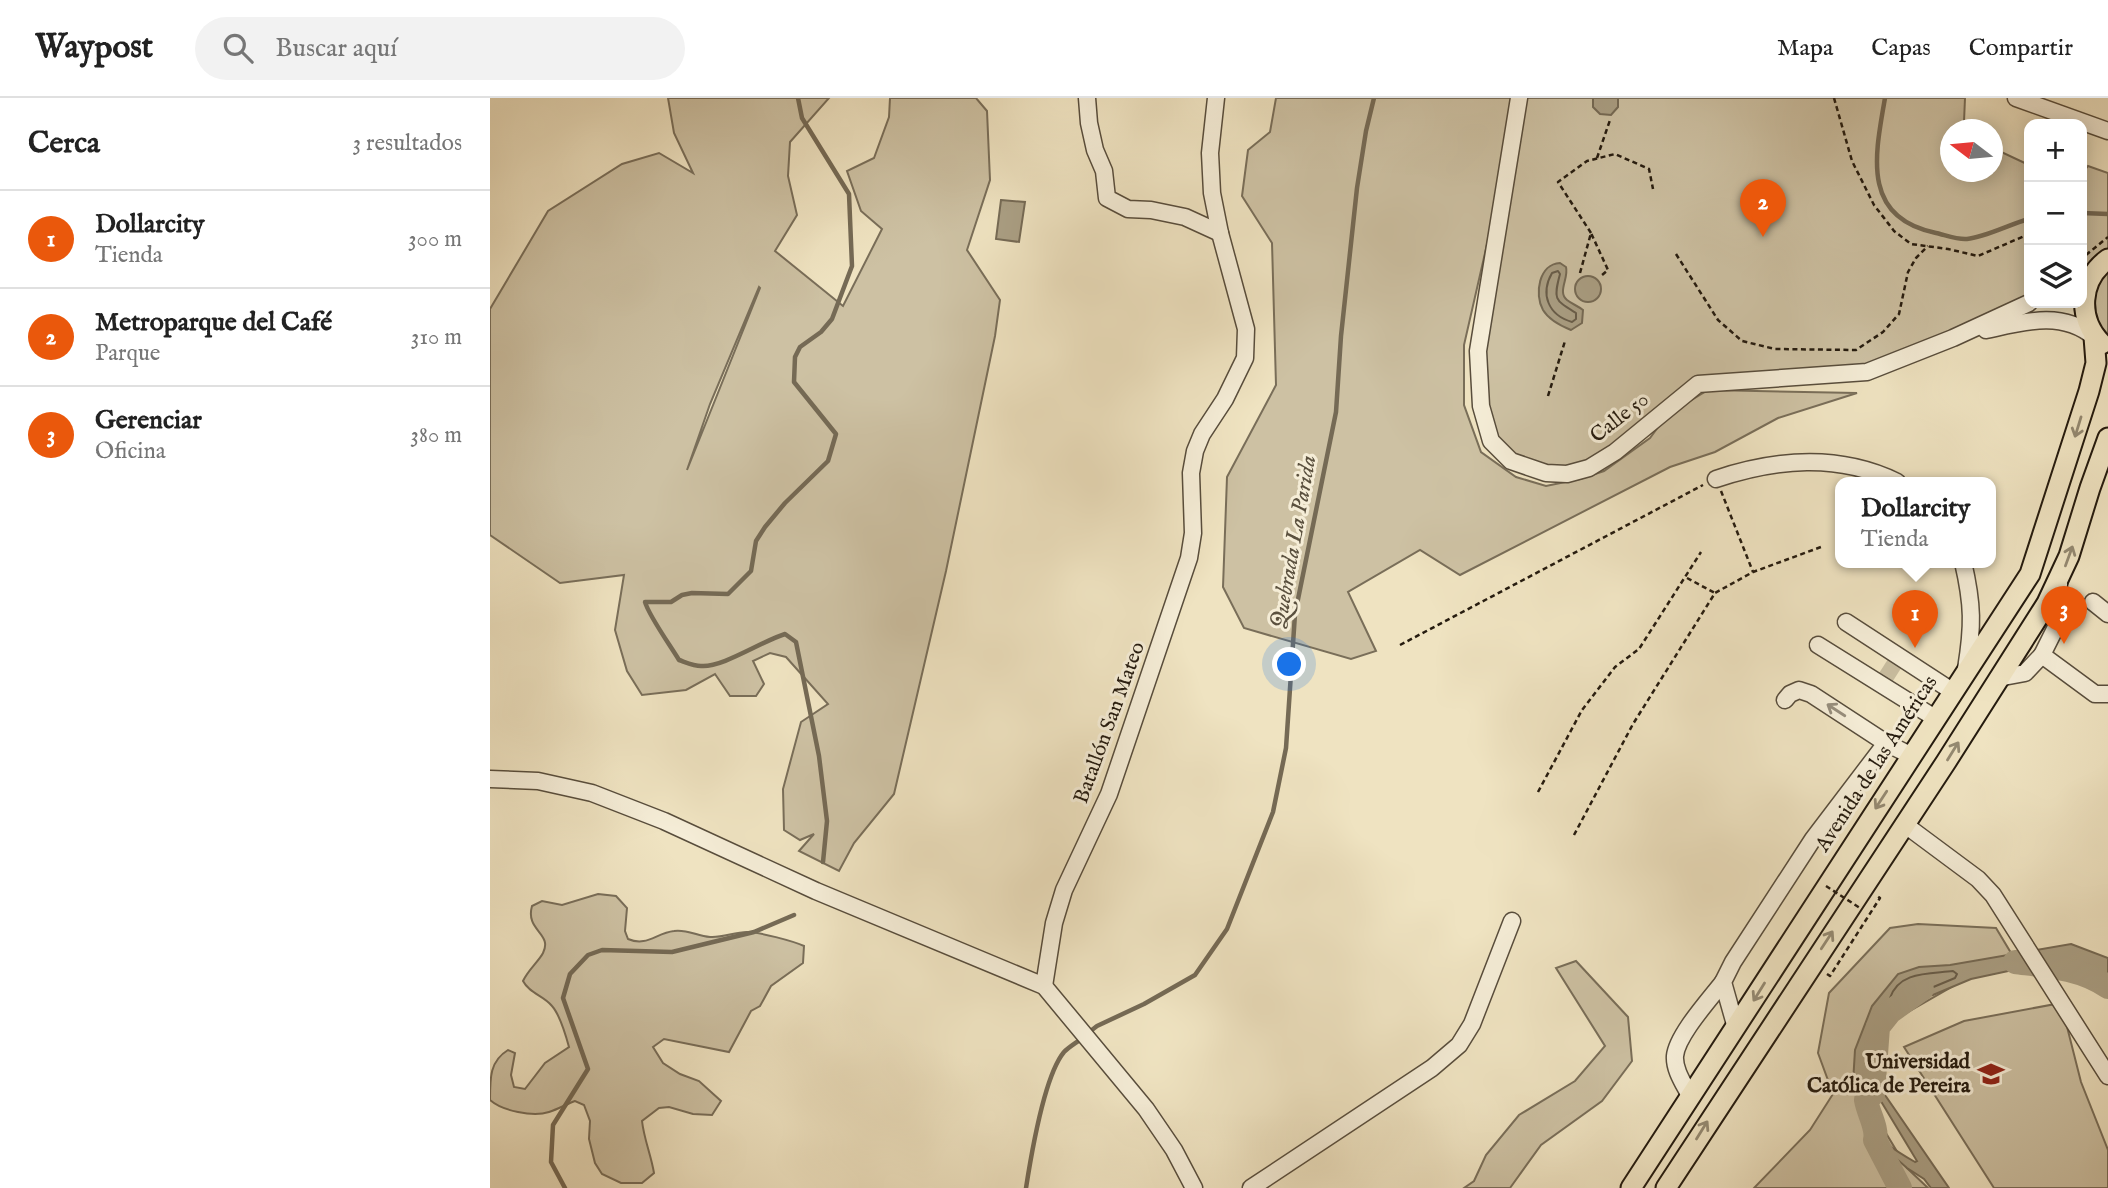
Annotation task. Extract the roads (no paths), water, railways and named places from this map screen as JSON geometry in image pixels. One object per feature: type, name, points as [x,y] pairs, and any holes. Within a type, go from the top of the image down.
[{"type":"main road","name":"Avenida de las Américas","points":[[1631,1188],[2030,574],[2089,391],[2101,343],[2085,315],[2084,304],[2095,269]]},
{"type":"main road","points":[[1666,1188],[1905,824],[2059,582],[2108,438]]},
{"type":"street","points":[[1087,98],[1089,123],[1095,150],[1104,171],[1107,198],[1128,209],[1151,210],[1185,217],[1220,233]]},
{"type":"street","name":"Batallón San Mateo","points":[[1044,986],[1054,923],[1064,890],[1109,794],[1189,558],[1194,520],[1191,473],[1198,442],[1225,399],[1245,358],[1246,329],[1220,233],[1210,173],[1211,132],[1216,98]]},
{"type":"street","name":"Calle 50","points":[[1519,98],[1478,351],[1481,406],[1491,441],[1511,461],[1546,473],[1567,474],[1589,468],[1615,452],[1698,384],[1867,372],[1953,338],[2024,305]]},
{"type":"street","points":[[2016,98],[2108,131]]},
{"type":"street","name":"Calle 50","points":[[1953,338],[2022,322],[2054,320],[2077,326],[2101,343]]},
{"type":"street","points":[[1716,479],[1765,465],[1791,461],[1839,464],[1888,477]]},
{"type":"street","points":[[1964,568],[1970,591],[1973,626],[1966,669]]},
{"type":"street","points":[[1998,678],[2025,673],[2042,655],[2056,627],[2059,582]]},
{"type":"street","points":[[2093,602],[2108,614]]},
{"type":"street","points":[[1846,622],[1897,661],[1952,691]]},
{"type":"street","points":[[1973,626],[1989,631],[1994,628]]},
{"type":"street","points":[[1818,645],[1884,681],[1935,718]]},
{"type":"street","points":[[2042,655],[2095,694],[2108,694]]},
{"type":"street","points":[[1785,700],[1790,694],[1800,690],[1811,694],[1886,743],[1910,755]]},
{"type":"street","points":[[1690,1096],[1678,1071],[1675,1056],[1679,1043],[1723,982],[1733,962],[1813,839],[1886,743]]},
{"type":"street","points":[[490,779],[556,783],[592,793],[1044,986],[1153,1119],[1174,1150],[1194,1188]]},
{"type":"street","points":[[1905,824],[1978,879],[2005,912],[2086,1042],[2102,1058],[2108,1076]]},
{"type":"street","points":[[1251,1188],[1432,1068],[1459,1045],[1472,1024],[1512,921]]},
{"type":"street","points":[[1723,982],[1736,1028]]},
{"type":"water","points":[[1593,98],[1618,98],[1618,107],[1611,115],[1600,114],[1593,107]]},
{"type":"water","points":[[1001,200],[1025,202],[1019,242],[996,239]]},
{"type":"water","points":[[1560,263],[1566,267],[1564,297],[1583,310],[1582,323],[1571,330],[1548,317],[1540,303],[1539,288],[1543,274],[1553,265]]},
{"type":"water","points":[[1588,276],[1597,280],[1601,289],[1597,298],[1588,302],[1579,298],[1575,289],[1579,280]]},
{"type":"water","points":[[2071,944],[2108,958],[2108,987],[2065,959],[1971,979],[1933,995],[1911,997],[1890,1012],[1878,1027],[1874,1079],[1949,1188],[1931,1188],[1924,1179],[1875,1140],[1860,1114],[1853,1083],[1855,1050],[1872,1006],[1898,974],[1919,967],[1950,965]],"holes":[[[1870,1093],[1879,1098],[1917,1161],[1888,1145],[1875,1128],[1867,1100]]]},
{"type":"waterway","points":[[798,98],[802,118],[849,194],[852,266],[832,319],[821,332],[800,347],[795,357],[794,382],[836,434],[828,461],[785,503],[765,527],[756,541],[751,571],[728,594],[692,593],[682,595],[671,602],[645,602],[679,660],[693,665],[720,663],[785,634],[796,642],[819,756],[827,821],[823,862]]},
{"type":"waterway","name":"Quebrada La Parida","points":[[1088,1033],[1195,975],[1227,929],[1273,812],[1286,748],[1295,614],[1336,412],[1341,336],[1357,188],[1374,98]]},
{"type":"waterway","points":[[1885,98],[1877,162],[1884,199],[1895,214],[1912,225],[1963,239],[1982,236],[2024,221]]},
{"type":"waterway","points":[[2087,213],[2108,214]]},
{"type":"waterway","points":[[565,1188],[551,1162],[553,1125],[588,1069],[563,998],[570,974],[588,955],[602,950],[672,952],[754,932],[794,915]]},
{"type":"waterway","points":[[2015,962],[2075,972],[2108,987]]},
{"type":"waterway","points":[[1900,1188],[1875,1140],[1866,1100],[1873,1094],[1878,1027],[1890,1012],[1922,989]]},
{"type":"waterway","name":"Quebrada La Parida","points":[[1026,1188],[1039,1117],[1050,1079],[1064,1052],[1081,1039]]},
{"type":"tunnel","points":[[1886,677],[1895,663]]},
{"type":"place","name":"Metroparque del Café","points":[[1763,237]]},
{"type":"place","name":"Gerenciar","points":[[2064,644]]},
{"type":"place","name":"Dollarcity","points":[[1915,648]]},
{"type":"place","name":"Universidad Católica de Pereira","points":[[1991,1074]]}]
